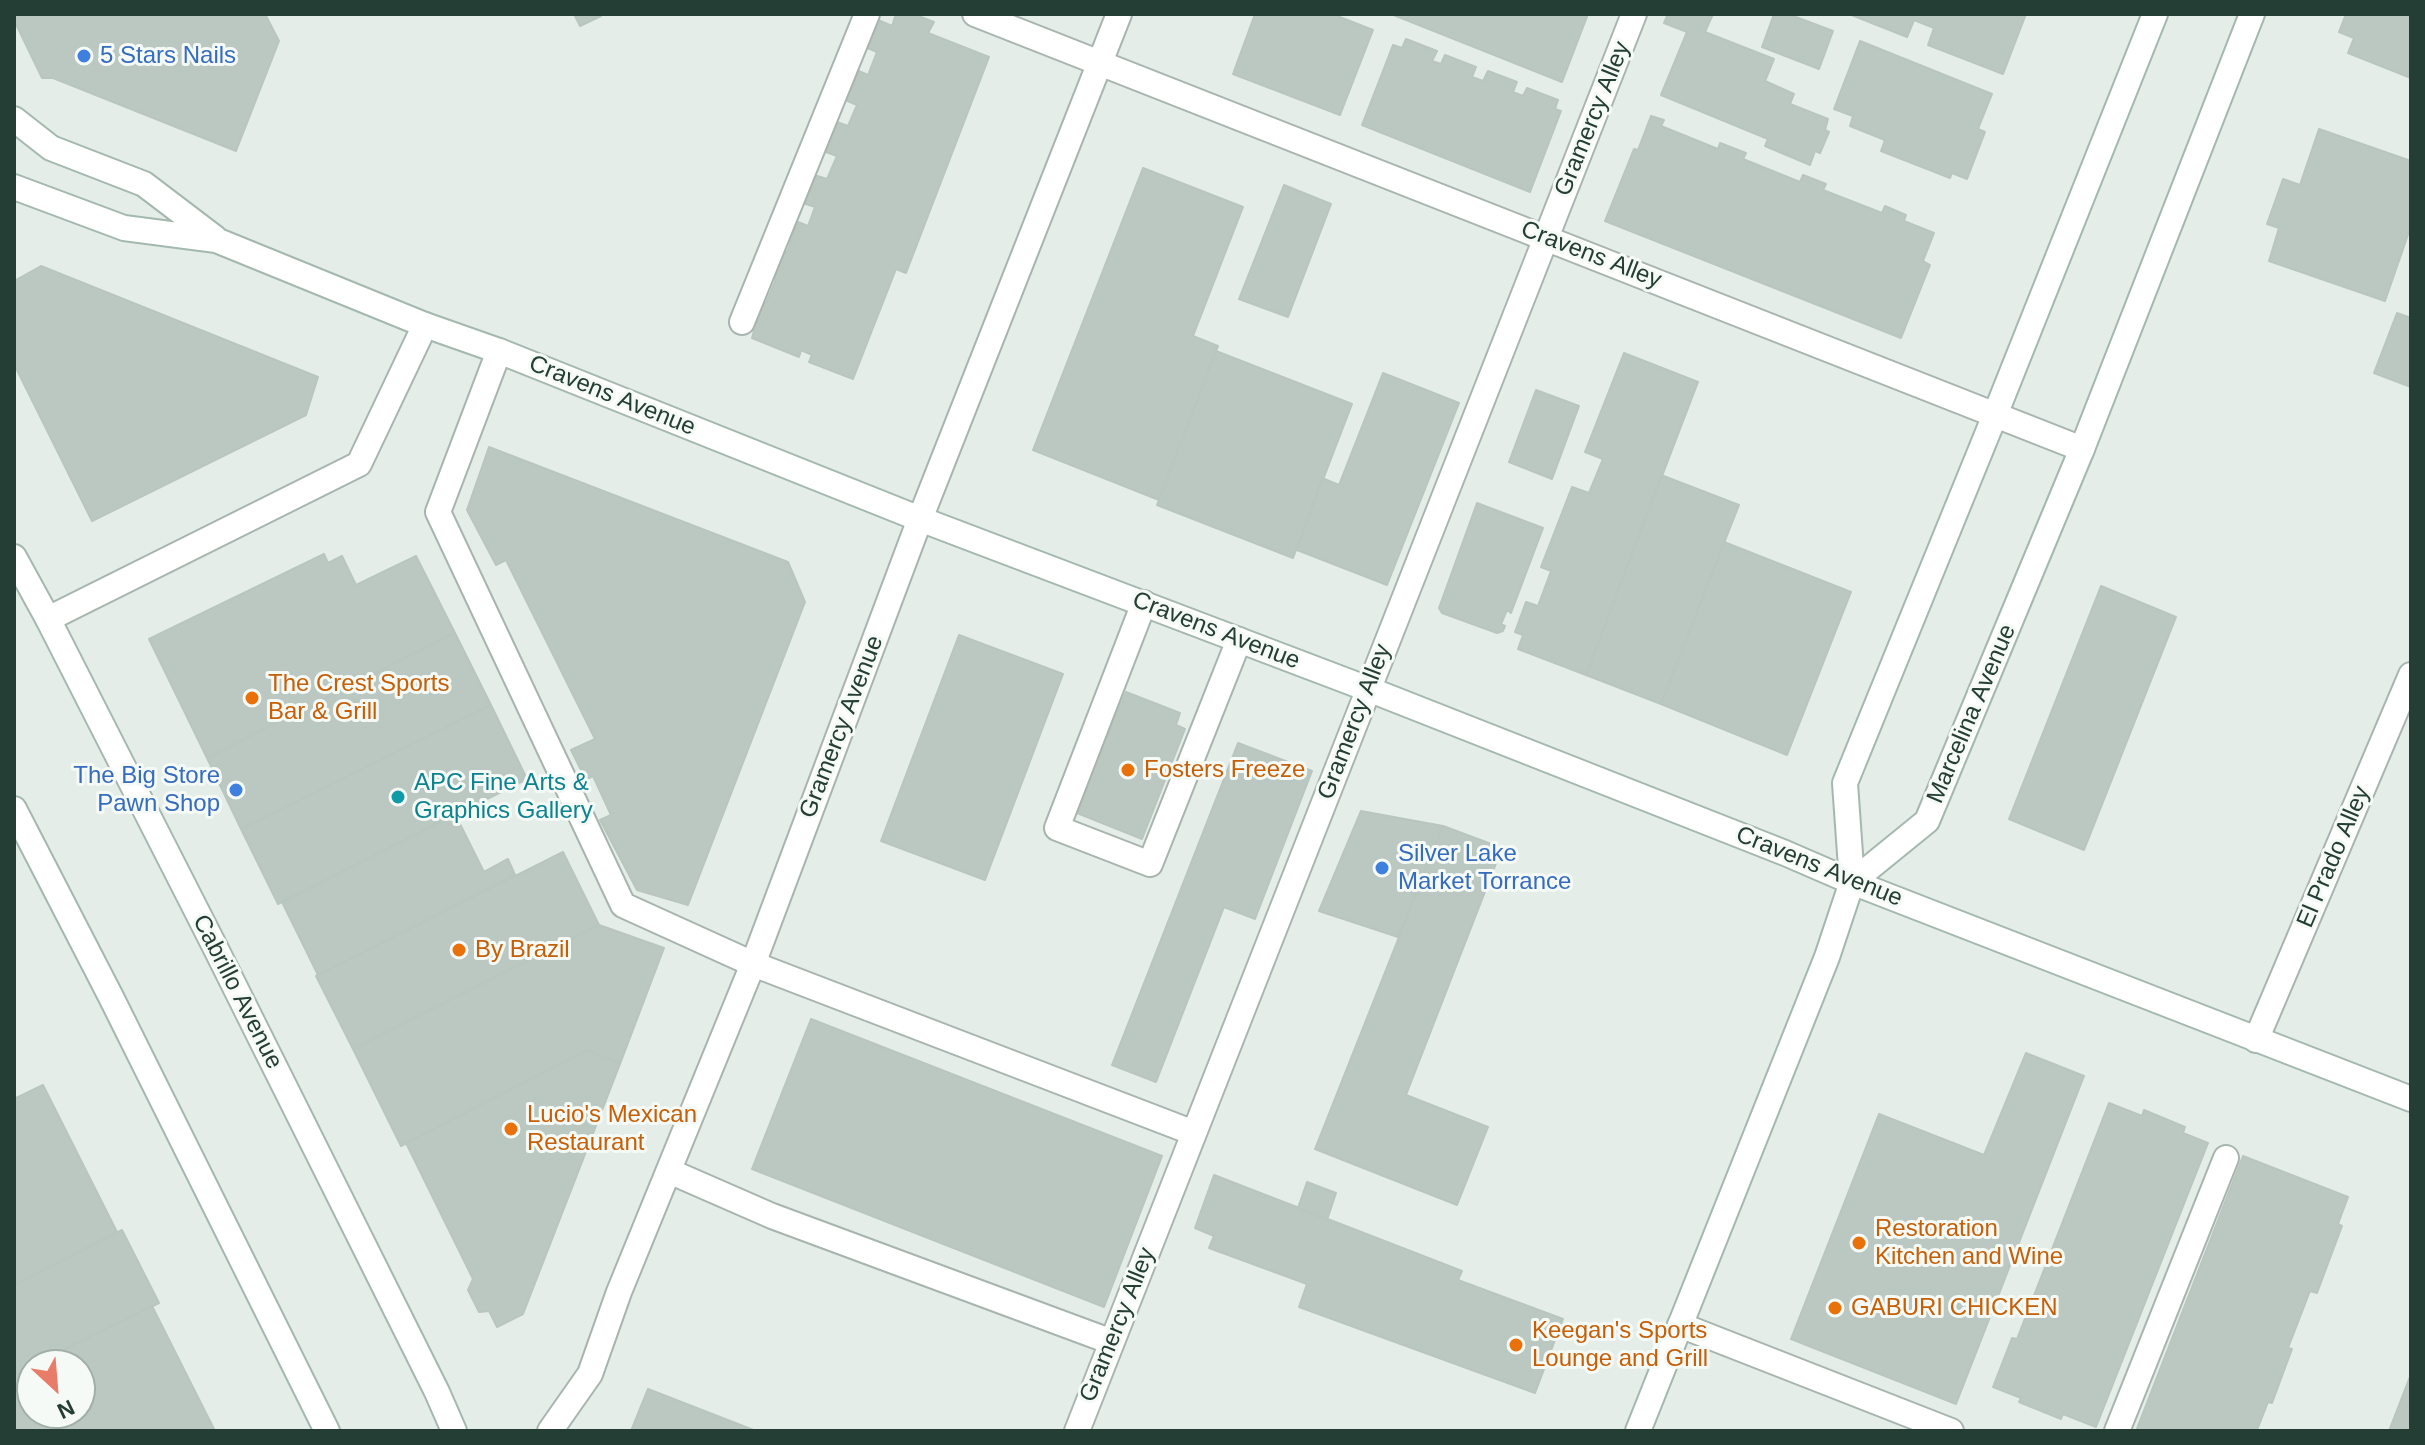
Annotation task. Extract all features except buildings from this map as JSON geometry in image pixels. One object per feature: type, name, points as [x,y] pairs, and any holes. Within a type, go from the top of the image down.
[{"type":"street","points":[[742,322],[867,14]]},
{"type":"street","name":"Cravens Alley","points":[[975,14],[2082,449]]},
{"type":"street","name":"Gramercy Avenue","points":[[550,1431],[590,1374],[619,1292],[753,964],[920,519],[1119,14]]},
{"type":"street","name":"Gramercy Alley","points":[[1077,1431],[1634,14]]},
{"type":"street","points":[[1638,1431],[1827,957],[1852,882],[1845,783],[2155,14]]},
{"type":"street","name":"Marcelina Avenue","points":[[1852,882],[1927,821],[2082,449],[2252,14]]},
{"type":"street","points":[[14,119],[51,148],[144,184],[216,240]]},
{"type":"street","name":"Cravens Avenue","points":[[21,194],[124,228],[216,240],[920,519],[1368,689],[1852,882],[2411,1099]]},
{"type":"street","points":[[48,619],[359,464],[425,325]]},
{"type":"street","points":[[499,351],[438,512],[623,905],[753,964],[1194,1133]]},
{"type":"street","name":"Cabrillo Avenue","points":[[14,557],[340,1197],[431,1378],[454,1431]]},
{"type":"street","points":[[1144,603],[1057,828],[1072,834],[1150,864],[1239,640]]},
{"type":"street","name":"El Prado Alley","points":[[2256,1040],[2411,675]]},
{"type":"street","points":[[14,809],[327,1431]]},
{"type":"street","points":[[2117,1431],[2226,1158]]},
{"type":"street","points":[[669,1171],[772,1216],[1112,1342]]},
{"type":"street","points":[[1680,1325],[1951,1431]]},
{"type":"place","name":"5 Stars Nails","points":[[84,56]]},
{"type":"place","name":"The Crest Sports Bar & Grill","points":[[252,698]]},
{"type":"place","name":"Fosters Freeze","points":[[1128,770]]},
{"type":"place","name":"The Big Store Pawn Shop","points":[[236,790]]},
{"type":"place","name":"APC Fine Arts & Graphics Gallery","points":[[398,797]]},
{"type":"place","name":"Silver Lake Market Torrance","points":[[1382,868]]},
{"type":"place","name":"By Brazil","points":[[459,950]]},
{"type":"place","name":"Lucio's Mexican Restaurant","points":[[511,1129]]},
{"type":"place","name":"Restoration Kitchen and Wine","points":[[1859,1243]]},
{"type":"place","name":"GABURI CHICKEN","points":[[1835,1308]]},
{"type":"place","name":"Keegan's Sports Lounge and Grill","points":[[1516,1345]]}]
